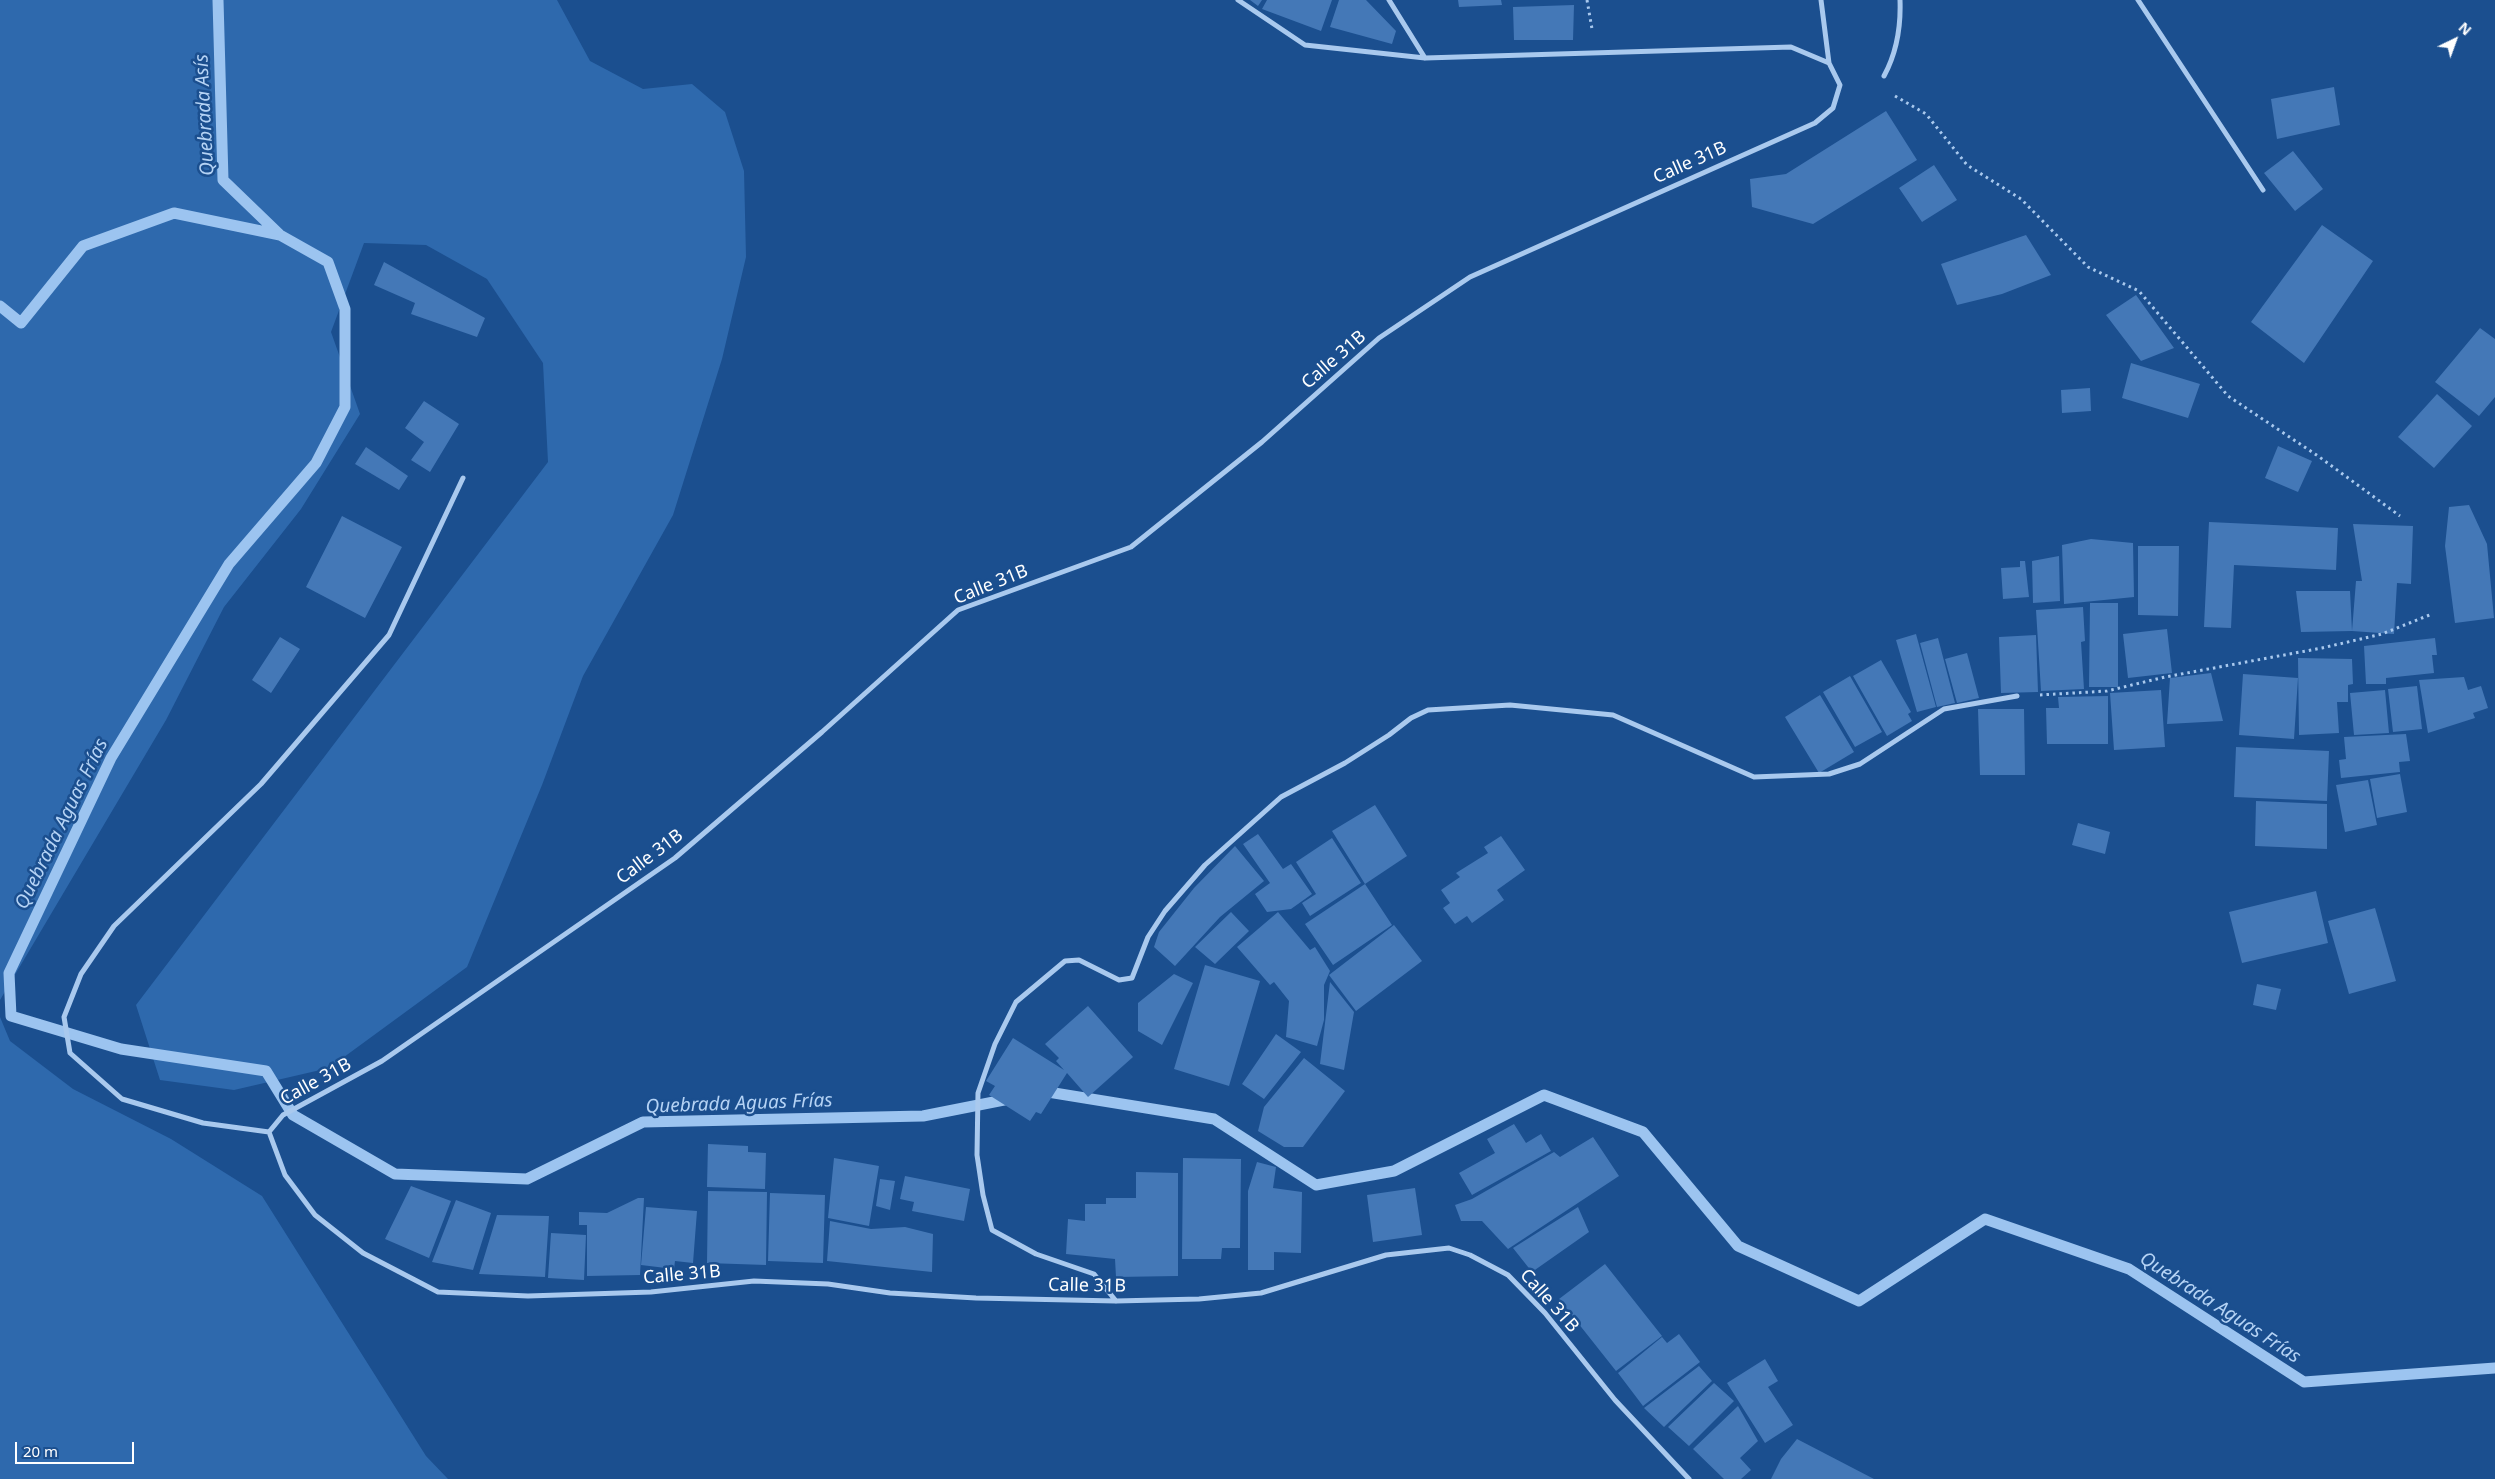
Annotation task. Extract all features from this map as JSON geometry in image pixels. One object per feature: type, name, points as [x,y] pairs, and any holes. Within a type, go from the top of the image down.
[{"type":"street","points":[[1238,0],[1305,45],[1425,58],[1791,47],[1829,63]]},
{"type":"street","points":[[1389,0],[1425,58]]},
{"type":"street","name":"Calle 31B","points":[[1689,1479],[1615,1400],[1545,1313],[1508,1274],[1470,1255],[1449,1248],[1386,1255],[1261,1294],[1116,1302],[976,1298],[890,1293],[828,1284],[754,1281],[651,1292],[528,1296],[438,1292],[363,1253],[314,1215],[285,1175],[269,1132],[283,1115],[382,1061],[675,858],[822,732],[958,610],[1131,547],[1262,442],[1379,338],[1470,277],[1815,123],[1833,108],[1840,85],[1829,63],[1821,0]]},
{"type":"street","points":[[1884,76],[1894,57],[1901,17],[1900,0]]},
{"type":"street","points":[[2138,0],[2263,190]]},
{"type":"street","points":[[269,1132],[204,1123],[122,1099],[70,1053],[64,1017],[81,974],[114,926],[261,784],[389,635],[463,478]]},
{"type":"street","points":[[1116,1302],[1094,1274],[1036,1254],[992,1230],[983,1195],[977,1155],[978,1093],[995,1044],[1016,1002],[1065,961],[1079,960],[1119,980],[1132,978],[1148,937],[1161,917],[1205,865],[1281,797],[1345,763],[1390,735],[1411,718],[1428,710],[1510,705],[1613,715],[1754,777],[1829,774],[1860,764],[1920,722],[1944,709],[2017,696]]},
{"type":"path","points":[[1884,76],[1891,94],[1926,114],[1967,165],[2020,199],[2088,266],[2140,291],[2228,396],[2318,456],[2400,516]]},
{"type":"path","points":[[2017,696],[2107,691],[2165,677],[2322,648],[2382,634],[2432,614]]},
{"type":"shaded area","points":[[0,0],[557,0],[590,61],[643,89],[692,84],[725,112],[744,171],[746,257],[722,359],[673,515],[583,676],[542,785],[467,967],[329,1068],[234,1090],[160,1080],[136,1005],[548,462],[543,363],[487,279],[426,245],[364,243],[331,332],[360,414],[301,509],[224,607],[166,720],[0,1000]]},
{"type":"shaded area","points":[[0,1017],[10,1041],[73,1089],[171,1139],[262,1196],[426,1456],[448,1479],[0,1479]]},
{"type":"building","points":[[1250,0],[1262,0],[1258,6]]},
{"type":"building","points":[[1267,0],[1332,0],[1321,31],[1262,9]]},
{"type":"building","points":[[1339,0],[1366,0],[1396,31],[1392,44],[1330,27]]},
{"type":"building","points":[[1458,0],[1501,0],[1502,5],[1459,7]]},
{"type":"building","points":[[1574,5],[1573,40],[1514,40],[1513,7]]},
{"type":"building","points":[[2334,87],[2340,125],[2277,139],[2271,99]]},
{"type":"building","points":[[1886,111],[1917,160],[1813,224],[1752,207],[1750,179],[1786,174]]},
{"type":"building","points":[[2293,151],[2323,189],[2295,211],[2264,173]]},
{"type":"building","points":[[1934,165],[1957,200],[1922,222],[1899,188]]},
{"type":"building","points":[[2322,225],[2373,261],[2304,363],[2251,322]]},
{"type":"building","points":[[2026,235],[2051,275],[2002,294],[1957,305],[1941,264]]},
{"type":"building","points":[[384,262],[485,318],[477,337],[411,314],[415,303],[374,285]]},
{"type":"building","points":[[2136,295],[2174,348],[2141,361],[2106,315]]},
{"type":"building","points":[[2480,328],[2495,339],[2495,397],[2479,416],[2435,382]]},
{"type":"building","points":[[2131,363],[2200,384],[2188,418],[2122,398]]},
{"type":"building","points":[[2090,388],[2091,411],[2062,413],[2061,390]]},
{"type":"building","points":[[2437,394],[2472,426],[2434,468],[2398,437]]},
{"type":"building","points":[[424,401],[459,424],[430,472],[411,460],[424,442],[405,428]]},
{"type":"building","points":[[2278,446],[2312,461],[2298,492],[2265,478]]},
{"type":"building","points":[[366,447],[408,476],[399,490],[355,464]]},
{"type":"building","points":[[2469,505],[2487,544],[2494,618],[2455,623],[2445,546],[2449,507]]},
{"type":"building","points":[[342,516],[402,547],[365,618],[306,587]]},
{"type":"building","points":[[2209,522],[2338,528],[2336,570],[2234,565],[2231,628],[2204,627]]},
{"type":"building","points":[[2353,524],[2413,526],[2411,584],[2397,583],[2394,634],[2352,631],[2356,581],[2362,581]]},
{"type":"building","points":[[2091,539],[2133,543],[2134,597],[2064,604],[2062,545]]},
{"type":"building","points":[[2138,546],[2179,546],[2178,616],[2138,615]]},
{"type":"building","points":[[2059,556],[2060,601],[2033,603],[2032,561]]},
{"type":"building","points":[[2020,561],[2025,561],[2029,597],[2003,599],[2001,568],[2020,567]]},
{"type":"building","points":[[2296,591],[2350,591],[2352,631],[2301,632]]},
{"type":"building","points":[[2090,603],[2118,603],[2118,687],[2089,687]]},
{"type":"building","points":[[2083,607],[2085,641],[2081,642],[2084,689],[2041,691],[2036,610]]},
{"type":"building","points":[[2167,629],[2172,673],[2128,678],[2123,634]]},
{"type":"building","points":[[1916,634],[1936,707],[1917,712],[1896,640]]},
{"type":"building","points":[[2036,635],[2038,692],[2001,693],[1999,637]]},
{"type":"building","points":[[280,637],[300,649],[271,693],[252,680]]},
{"type":"building","points":[[1938,638],[1955,703],[1937,707],[1920,643]]},
{"type":"building","points":[[2435,638],[2437,655],[2432,655],[2434,673],[2386,678],[2386,684],[2366,684],[2364,646]]},
{"type":"building","points":[[1967,653],[1979,698],[1957,703],[1945,659]]},
{"type":"building","points":[[2298,658],[2352,659],[2353,684],[2348,685],[2348,702],[2337,702],[2339,733],[2299,735]]},
{"type":"building","points":[[1881,660],[1911,712],[1908,714],[1912,721],[1887,736],[1853,676]]},
{"type":"building","points":[[2211,673],[2223,721],[2167,724],[2170,678]]},
{"type":"building","points":[[2243,674],[2298,678],[2294,739],[2239,735]]},
{"type":"building","points":[[1850,676],[1882,732],[1855,747],[1823,692]]},
{"type":"building","points":[[2464,677],[2468,690],[2481,686],[2488,708],[2473,713],[2475,718],[2428,733],[2419,680]]},
{"type":"building","points":[[2417,686],[2422,729],[2393,732],[2388,689]]},
{"type":"building","points":[[2161,690],[2165,747],[2114,750],[2110,693]]},
{"type":"building","points":[[2385,690],[2389,733],[2354,735],[2350,693]]},
{"type":"building","points":[[1820,695],[1854,752],[1819,773],[1785,717]]},
{"type":"building","points":[[2108,696],[2108,744],[2047,744],[2046,708],[2059,708],[2058,697]]},
{"type":"building","points":[[1978,709],[2024,709],[2025,775],[1980,775]]},
{"type":"building","points":[[2406,734],[2410,761],[2399,762],[2400,772],[2341,778],[2339,760],[2346,759],[2344,737]]},
{"type":"building","points":[[2236,747],[2329,751],[2327,801],[2234,797]]},
{"type":"building","points":[[2400,774],[2407,812],[2377,818],[2370,779]]},
{"type":"building","points":[[2368,780],[2377,825],[2345,832],[2336,785]]},
{"type":"building","points":[[2256,801],[2327,804],[2327,849],[2255,846]]},
{"type":"building","points":[[1375,805],[1407,856],[1365,884],[1332,831]]},
{"type":"building","points":[[2078,823],[2110,832],[2105,854],[2072,845]]},
{"type":"building","points":[[1258,834],[1283,869],[1291,864],[1312,894],[1291,909],[1267,912],[1255,894],[1270,883],[1243,844]]},
{"type":"building","points":[[1501,836],[1525,870],[1497,890],[1504,900],[1472,923],[1467,916],[1455,924],[1443,908],[1450,903],[1441,890],[1460,877],[1456,873],[1488,853],[1484,847]]},
{"type":"building","points":[[1332,838],[1361,883],[1310,916],[1302,903],[1316,894],[1296,862]]},
{"type":"building","points":[[1235,846],[1264,881],[1220,917],[1175,966],[1154,947],[1159,932],[1194,888]]},
{"type":"building","points":[[1365,884],[1392,925],[1333,965],[1305,924]]},
{"type":"building","points":[[2316,891],[2328,943],[2242,963],[2229,912]]},
{"type":"building","points":[[2375,908],[2396,981],[2349,994],[2328,921]]},
{"type":"building","points":[[1231,912],[1249,931],[1215,964],[1195,947]]},
{"type":"building","points":[[1278,912],[1310,950],[1315,947],[1330,971],[1324,985],[1324,1020],[1317,1046],[1286,1037],[1289,1001],[1274,982],[1270,985],[1237,947]]},
{"type":"building","points":[[1394,925],[1422,961],[1356,1011],[1329,975]]},
{"type":"building","points":[[1205,965],[1260,981],[1229,1086],[1174,1069]]},
{"type":"building","points":[[1174,974],[1193,983],[1162,1045],[1138,1031],[1138,1003]]},
{"type":"building","points":[[1330,982],[1354,1012],[1344,1070],[1320,1064]]},
{"type":"building","points":[[2257,984],[2281,989],[2276,1010],[2253,1005]]},
{"type":"building","points":[[1088,1006],[1133,1057],[1088,1097],[1067,1073],[1041,1114],[1036,1112],[1030,1121],[989,1095],[995,1086],[986,1081],[1013,1038],[1064,1070],[1056,1061],[1059,1058],[1045,1044]]},
{"type":"building","points":[[1276,1034],[1301,1052],[1264,1099],[1242,1084]]},
{"type":"building","points":[[1304,1058],[1345,1091],[1303,1147],[1284,1147],[1258,1131],[1264,1107]]},
{"type":"building","points":[[1514,1124],[1526,1143],[1541,1134],[1551,1151],[1472,1195],[1459,1173],[1495,1153],[1487,1139]]},
{"type":"building","points":[[1593,1137],[1619,1176],[1508,1249],[1482,1221],[1461,1221],[1455,1205],[1472,1199],[1554,1152],[1560,1157]]},
{"type":"building","points":[[708,1144],[748,1146],[748,1152],[766,1153],[765,1189],[707,1187]]},
{"type":"building","points":[[834,1158],[879,1166],[869,1226],[828,1218]]},
{"type":"building","points":[[1183,1158],[1241,1159],[1240,1248],[1222,1248],[1221,1259],[1182,1259]]},
{"type":"building","points":[[1257,1162],[1276,1167],[1273,1188],[1302,1192],[1301,1253],[1274,1252],[1274,1270],[1248,1270],[1248,1191]]},
{"type":"building","points":[[1136,1172],[1178,1173],[1178,1276],[1116,1277],[1115,1259],[1066,1254],[1068,1219],[1085,1221],[1085,1204],[1106,1204],[1106,1198],[1136,1198]]},
{"type":"building","points":[[905,1176],[970,1189],[964,1221],[912,1211],[914,1202],[900,1199]]},
{"type":"building","points":[[880,1179],[895,1181],[890,1210],[876,1206]]},
{"type":"building","points":[[411,1186],[451,1201],[429,1258],[385,1239]]},
{"type":"building","points":[[1415,1188],[1422,1235],[1373,1242],[1367,1195]]},
{"type":"building","points":[[708,1191],[767,1192],[766,1265],[707,1263]]},
{"type":"building","points":[[770,1193],[825,1195],[823,1263],[768,1261]]},
{"type":"building","points":[[638,1198],[644,1198],[640,1275],[587,1276],[587,1225],[579,1225],[579,1212],[607,1213]]},
{"type":"building","points":[[456,1200],[491,1213],[473,1270],[432,1262]]},
{"type":"building","points":[[646,1207],[697,1211],[693,1263],[675,1261],[674,1269],[641,1265]]},
{"type":"building","points":[[1578,1207],[1589,1232],[1532,1272],[1513,1248]]},
{"type":"building","points":[[497,1215],[549,1216],[545,1277],[479,1274]]},
{"type":"building","points":[[830,1221],[871,1229],[905,1227],[933,1234],[932,1272],[827,1261]]},
{"type":"building","points":[[551,1233],[586,1235],[584,1280],[548,1278]]},
{"type":"building","points":[[1605,1264],[1662,1336],[1616,1371],[1559,1299]]},
{"type":"building","points":[[1679,1334],[1700,1362],[1643,1406],[1618,1373],[1662,1337],[1667,1343]]},
{"type":"building","points":[[1765,1359],[1778,1381],[1768,1387],[1793,1425],[1765,1443],[1727,1383]]},
{"type":"building","points":[[1699,1366],[1712,1381],[1664,1427],[1644,1408]]},
{"type":"building","points":[[1714,1383],[1734,1401],[1689,1446],[1668,1427]]},
{"type":"building","points":[[1738,1406],[1758,1441],[1740,1458],[1751,1470],[1741,1479],[1724,1479],[1693,1449]]},
{"type":"building","points":[[1797,1439],[1874,1479],[1771,1479],[1781,1459]]},
{"type":"waterway","name":"Quebrada Asís","points":[[218,0],[223,180],[279,234]]},
{"type":"waterway","name":"Quebrada Aguas Frías","points":[[0,306],[21,323],[83,246],[174,213],[280,235],[328,262],[345,309],[345,407],[316,463],[229,564],[111,758],[9,973],[11,1016],[121,1049],[266,1071],[293,1115],[395,1174],[527,1179],[643,1122],[923,1116],[1014,1098]]},
{"type":"waterway","name":"Quebrada Aguas Frías","points":[[1039,1093],[1048,1092],[1214,1119],[1316,1185],[1394,1171],[1544,1095],[1643,1132],[1738,1246],[1859,1301],[1985,1219],[2129,1269],[2304,1382],[2495,1368]]}]
